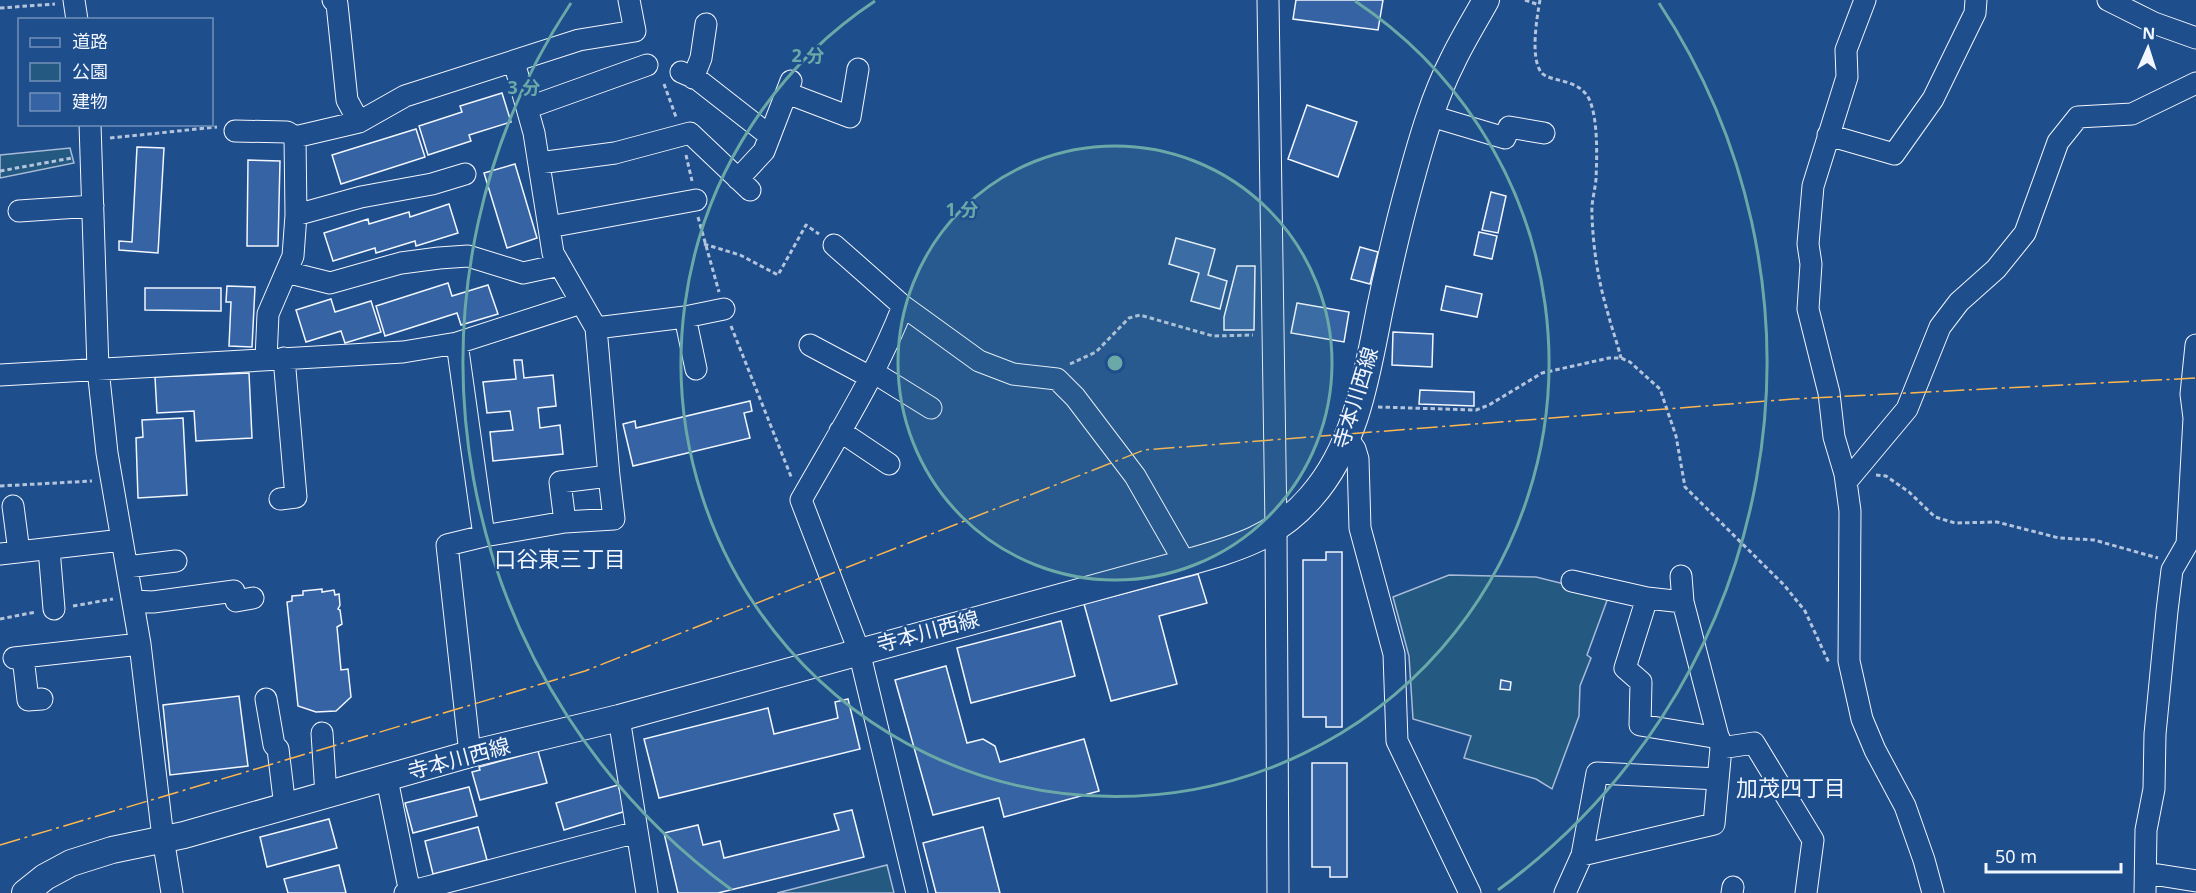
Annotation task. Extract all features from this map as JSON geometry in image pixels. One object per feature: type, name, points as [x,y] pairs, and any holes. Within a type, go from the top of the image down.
[{"type":"main road","name":"寺本川西線","points":[[25,893],[45,877],[71,864],[112,850],[165,850],[184,835],[470,754],[619,718],[1185,563],[1239,548],[1257,539],[1276,527],[1313,496],[1348,439],[1359,405],[1408,190],[1431,116],[1452,60],[1486,0]]},
{"type":"street","points":[[333,0],[348,28],[347,100],[359,122]]},
{"type":"street","points":[[236,131],[287,132],[295,137],[359,122],[405,96],[579,40],[635,31],[629,0]]},
{"type":"street","points":[[1268,0],[1276,527],[1278,893]]},
{"type":"street","points":[[1865,0],[1846,50],[1847,77],[1813,186],[1808,244],[1811,264],[1808,309],[1829,393],[1834,437],[1850,477],[1849,660],[1862,719],[1875,750],[1905,806],[1933,893]]},
{"type":"street","points":[[1828,135],[1894,154],[1933,99],[1975,13],[1976,0]]},
{"type":"street","points":[[2108,0],[2154,23],[2196,38]]},
{"type":"street","points":[[706,24],[701,58],[687,75],[770,136]]},
{"type":"street","points":[[470,754],[447,545],[565,522],[614,519],[596,328],[553,253],[534,133],[514,62]]},
{"type":"street","points":[[527,108],[647,65]]},
{"type":"street","points":[[539,163],[615,153],[638,139],[690,133],[744,184],[764,151],[789,87],[850,117],[858,69]]},
{"type":"street","points":[[1850,477],[1907,409],[1940,327],[1959,302],[1996,269],[2025,233],[2058,142],[2078,117],[2132,114],[2196,83]]},
{"type":"street","points":[[1431,116],[1505,138],[1509,127],[1544,133]]},
{"type":"street","points":[[295,137],[296,215],[293,256],[268,314],[296,497]]},
{"type":"street","points":[[90,140],[98,369],[112,480],[140,644],[172,893]]},
{"type":"street","points":[[296,215],[361,197],[432,184],[465,174]]},
{"type":"street","points":[[549,227],[696,200]]},
{"type":"street","points":[[19,211],[93,206]]},
{"type":"street","points":[[834,245],[903,306],[980,361],[1013,374],[1053,378],[1075,397],[1135,476],[1185,563]]},
{"type":"street","points":[[286,272],[330,283],[401,263],[440,258],[468,256],[523,273],[560,265]]},
{"type":"street","points":[[0,375],[403,352],[457,343],[581,303]]},
{"type":"street","points":[[903,306],[891,338],[801,500],[859,651],[917,893]]},
{"type":"street","points":[[596,328],[685,317],[724,309]]},
{"type":"street","points":[[685,317],[696,369]]},
{"type":"street","points":[[457,343],[484,537]]},
{"type":"street","points":[[810,345],[872,374],[930,408]]},
{"type":"street","points":[[2196,345],[2191,394],[2194,418],[2187,544],[2172,570],[2169,591],[2155,734],[2154,789],[2146,830],[2146,883],[2196,881]]},
{"type":"street","points":[[840,431],[889,464]]},
{"type":"street","points":[[1348,439],[1358,459],[1360,528],[1394,654],[1396,741],[1470,893],[1454,893]]},
{"type":"street","points":[[565,522],[560,482],[609,476]]},
{"type":"street","points":[[13,506],[10,553],[122,540]]},
{"type":"street","points":[[49,549],[54,609]]},
{"type":"street","points":[[127,567],[176,561]]},
{"type":"street","points":[[1582,855],[1714,824],[1720,743],[1683,602],[1681,576]]},
{"type":"street","points":[[1572,581],[1647,598],[1683,602]]},
{"type":"street","points":[[133,601],[153,602],[234,591],[236,601],[253,598]]},
{"type":"street","points":[[1647,598],[1625,668],[1641,682],[1640,725],[1720,743],[1754,743],[1813,840],[1806,893]]},
{"type":"street","points":[[29,701],[19,657],[88,655],[140,644]]},
{"type":"street","points":[[266,699],[274,745],[278,750],[285,807]]},
{"type":"street","points":[[619,718],[647,893]]},
{"type":"street","points":[[322,733],[327,795]]},
{"type":"street","points":[[1565,893],[1582,855],[1597,773],[1718,779]]},
{"type":"street","points":[[387,779],[408,893],[638,832]]},
{"type":"street","points":[[160,893],[165,850]]},
{"type":"street","points":[[165,850],[182,893]]},
{"type":"path","points":[[1525,0],[1539,5]]},
{"type":"path","points":[[1540,0],[1535,52],[1541,73],[1547,77],[1567,81],[1585,92],[1590,101],[1596,151],[1596,179],[1591,213],[1599,279],[1621,358]]},
{"type":"path","points":[[0,8],[75,7]]},
{"type":"path","points":[[0,171],[90,140],[222,126],[236,131]]},
{"type":"path","points":[[801,500],[724,309],[704,244],[740,255],[778,275],[806,225],[834,245]]},
{"type":"path","points":[[1053,378],[1054,372],[1096,352],[1129,318],[1140,315],[1213,336],[1272,335]]},
{"type":"path","points":[[1359,405],[1384,408],[1476,410],[1489,405],[1542,373],[1609,358],[1621,358],[1630,362],[1660,388],[1676,436],[1685,487],[1784,585],[1805,611],[1829,664]]},
{"type":"path","points":[[1850,477],[1886,476],[1909,492],[1935,517],[1955,522],[1996,522],[2059,538],[2094,540],[2176,563]]},
{"type":"path","points":[[0,486],[112,480]]},
{"type":"green space","points":[[70,148],[74,163],[0,178],[0,155]]},
{"type":"green space","points":[[1449,575],[1536,577],[1609,595],[1587,655],[1591,658],[1580,686],[1579,716],[1552,789],[1536,779],[1464,758],[1471,736],[1413,719],[1409,656],[1393,597]]},
{"type":"green space","points":[[887,865],[894,893],[777,893]]},
{"type":"building","points":[[1296,0],[1383,0],[1378,30],[1293,19]]},
{"type":"building","points":[[502,93],[511,122],[469,135],[471,141],[428,155],[419,126],[462,112],[460,106]]},
{"type":"building","points":[[1307,105],[1357,122],[1338,177],[1288,159]]},
{"type":"building","points":[[416,129],[425,157],[341,184],[332,155]]},
{"type":"building","points":[[137,147],[164,148],[158,253],[119,250],[119,241],[132,242]]},
{"type":"building","points":[[248,160],[280,161],[278,246],[247,246]]},
{"type":"building","points":[[515,164],[537,238],[507,248],[484,173]]},
{"type":"building","points":[[1491,192],[1506,196],[1498,233],[1482,230]]},
{"type":"building","points":[[449,204],[458,233],[416,246],[415,241],[376,253],[375,248],[333,261],[324,233],[368,219],[369,224],[409,212],[410,217]]},
{"type":"building","points":[[1479,232],[1497,236],[1492,259],[1474,255]]},
{"type":"building","points":[[1176,238],[1215,249],[1208,275],[1227,281],[1220,309],[1191,301],[1199,273],[1169,264]]},
{"type":"building","points":[[1360,247],[1378,252],[1370,284],[1351,279]]},
{"type":"building","points":[[1237,266],[1255,266],[1254,330],[1224,330],[1224,317]]},
{"type":"building","points":[[448,283],[452,296],[488,285],[498,314],[461,325],[457,313],[385,336],[376,306]]},
{"type":"building","points":[[227,286],[255,287],[252,347],[229,346],[231,302],[226,302]]},
{"type":"building","points":[[1446,286],[1482,294],[1477,317],[1441,310]]},
{"type":"building","points":[[145,288],[221,288],[221,311],[145,310]]},
{"type":"building","points":[[331,299],[335,312],[371,301],[381,332],[345,343],[341,331],[306,342],[296,310]]},
{"type":"building","points":[[1297,303],[1349,312],[1344,342],[1291,333]]},
{"type":"building","points":[[1393,332],[1433,334],[1432,367],[1392,365]]},
{"type":"building","points":[[514,360],[522,360],[524,378],[553,375],[556,406],[538,408],[540,428],[560,425],[563,454],[493,461],[490,432],[513,430],[510,411],[487,413],[483,382],[516,379]]},
{"type":"building","points":[[249,373],[252,438],[196,441],[194,411],[157,413],[155,377]]},
{"type":"building","points":[[1420,390],[1474,392],[1474,406],[1419,404]]},
{"type":"building","points":[[750,401],[752,411],[744,413],[750,438],[633,466],[623,424],[635,421],[636,428]]},
{"type":"building","points":[[183,418],[187,495],[138,498],[136,438],[143,437],[142,420]]},
{"type":"building","points":[[1326,552],[1342,552],[1342,727],[1326,727],[1326,717],[1303,717],[1303,560],[1326,560]]},
{"type":"building","points":[[1198,574],[1207,603],[1159,616],[1177,684],[1111,701],[1084,604]]},
{"type":"building","points":[[322,589],[322,592],[334,590],[335,595],[339,594],[338,609],[342,624],[337,627],[341,670],[348,669],[351,697],[336,711],[316,712],[298,706],[287,602],[292,601],[292,596],[303,595],[303,591]]},
{"type":"building","points":[[1061,621],[1075,676],[971,703],[957,648]]},
{"type":"building","points":[[946,666],[967,743],[983,739],[995,746],[1000,762],[1084,739],[1099,791],[1004,817],[999,798],[933,815],[895,680]]},
{"type":"building","points":[[1501,680],[1511,682],[1510,690],[1500,689]]},
{"type":"building","points":[[239,696],[248,766],[170,775],[163,705]]},
{"type":"building","points":[[848,699],[860,749],[659,798],[644,739],[768,708],[774,734],[838,718],[835,702]]},
{"type":"building","points":[[538,751],[547,783],[480,800],[472,772],[480,770],[479,767]]},
{"type":"building","points":[[1312,763],[1347,763],[1347,877],[1330,877],[1330,867],[1312,867]]},
{"type":"building","points":[[618,785],[626,811],[564,830],[556,803]]},
{"type":"building","points":[[469,787],[477,816],[413,833],[405,803]]},
{"type":"building","points":[[852,810],[864,857],[718,893],[678,893],[664,833],[698,825],[703,845],[720,841],[724,858],[839,830],[834,814]]},
{"type":"building","points":[[329,819],[337,848],[267,867],[260,837]]},
{"type":"building","points":[[478,827],[487,860],[433,874],[425,841]]},
{"type":"building","points":[[983,827],[1000,893],[936,893],[923,843]]},
{"type":"building","points":[[339,865],[346,893],[288,893],[284,879]]},
{"type":"power","points":[[0,845],[585,671],[1144,450],[1793,399],[2196,378]]},
{"type":"district","name":"口谷東三丁目","points":[[560,559]]},
{"type":"district","name":"加茂四丁目","points":[[1791,788]]}]
